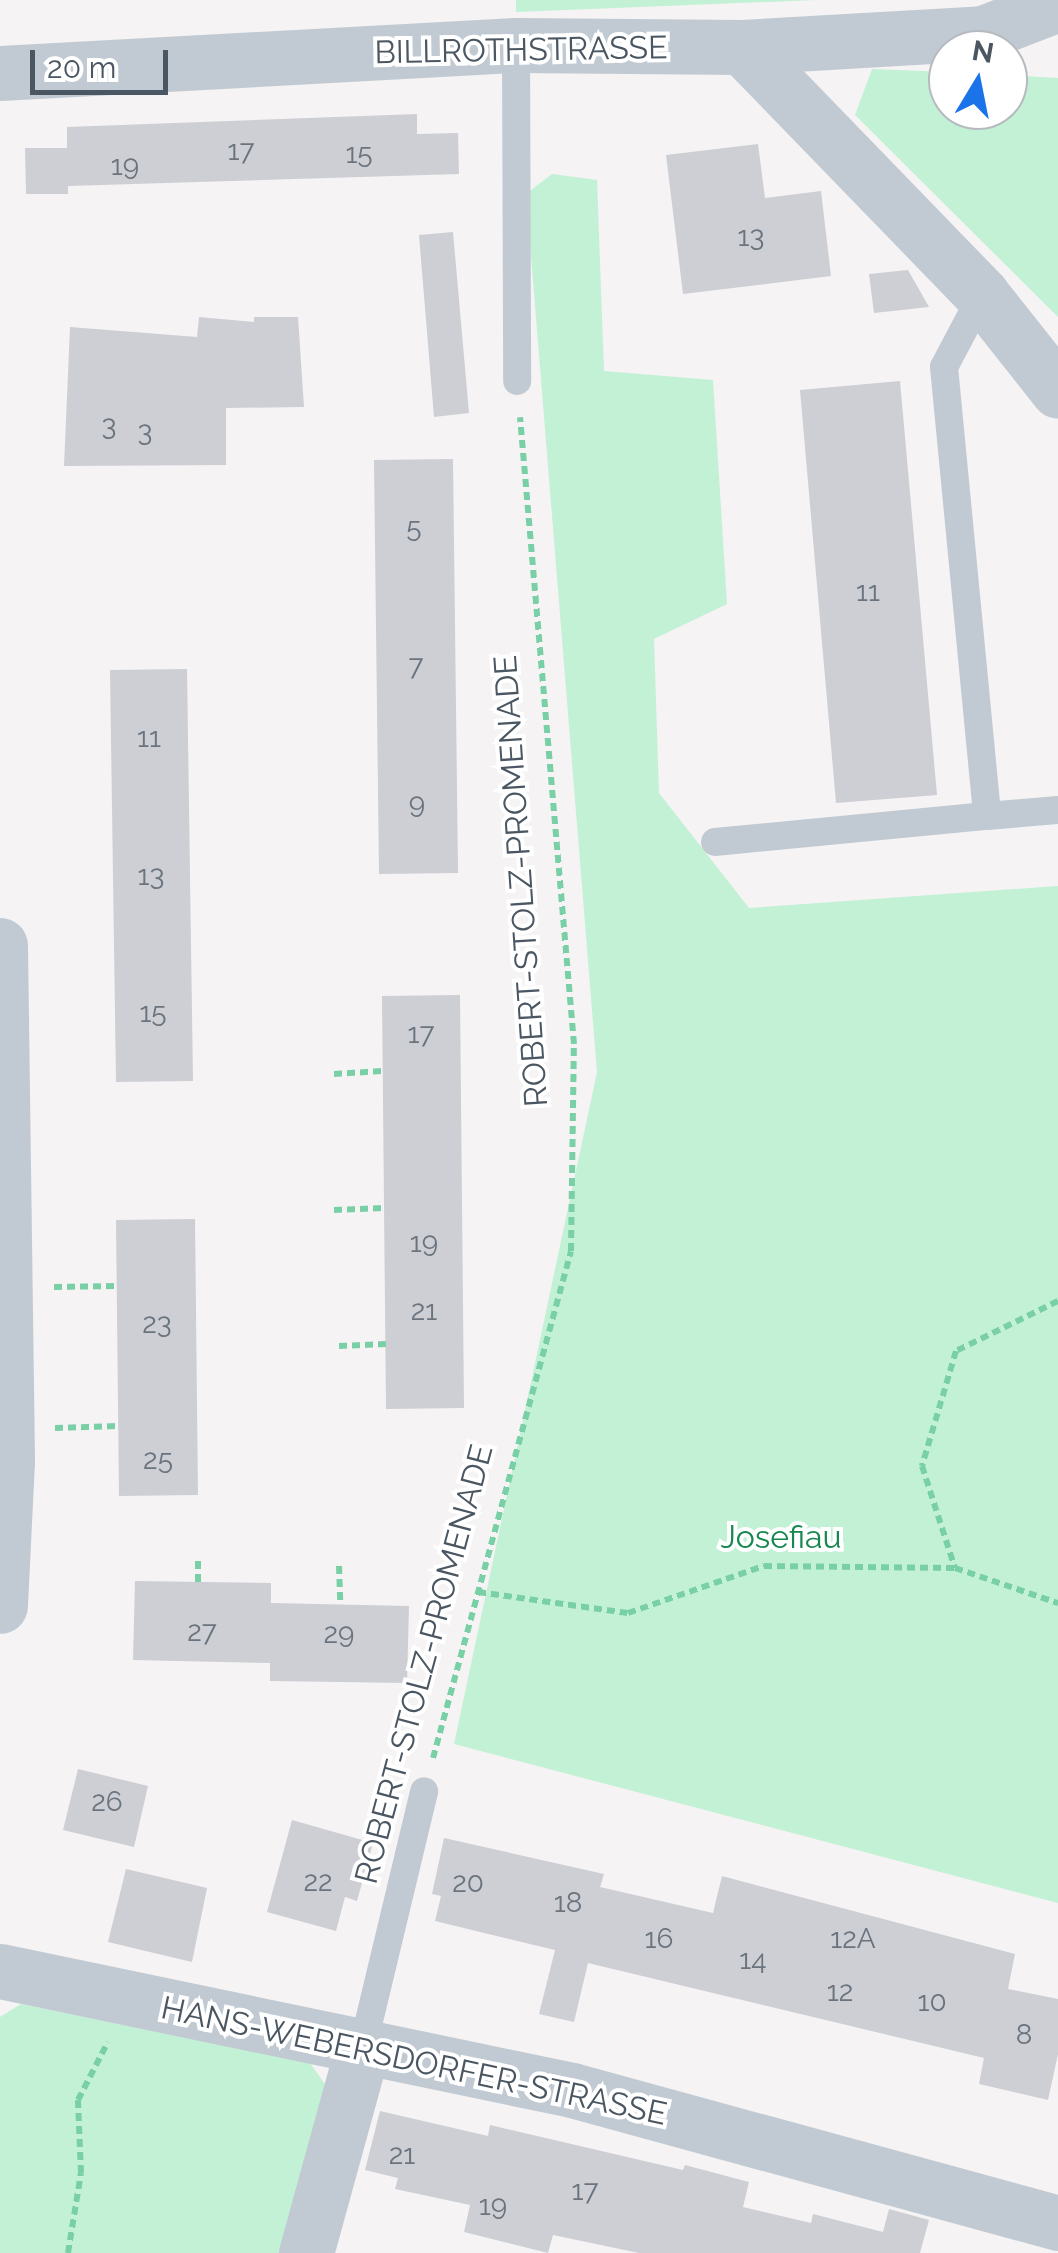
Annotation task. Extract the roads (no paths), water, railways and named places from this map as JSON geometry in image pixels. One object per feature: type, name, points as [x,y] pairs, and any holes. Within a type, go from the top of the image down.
[{"type":"street","name":"BILLROTHSTRASSE","points":[[0,73],[516,45],[742,47],[983,33],[1058,4]]},
{"type":"street","points":[[742,47],[982,295],[1058,390]]},
{"type":"street","points":[[0,945],[4,1268],[0,1606]]},
{"type":"street","name":"HANS-WEBERSDORFER-STRASSE","points":[[0,1971],[572,2090],[1058,2224]]},
{"type":"street","points":[[306,2253],[363,2046]]},
{"type":"lane","points":[[516,45],[517,381]]},
{"type":"lane","points":[[982,295],[944,368],[987,816]]},
{"type":"lane","points":[[715,842],[1058,810]]},
{"type":"lane","name":"ROBERT-STOLZ-PROMENADE","points":[[363,2046],[424,1791]]},
{"type":"park label","name":"Josefiau","points":[[781,1537]]}]
